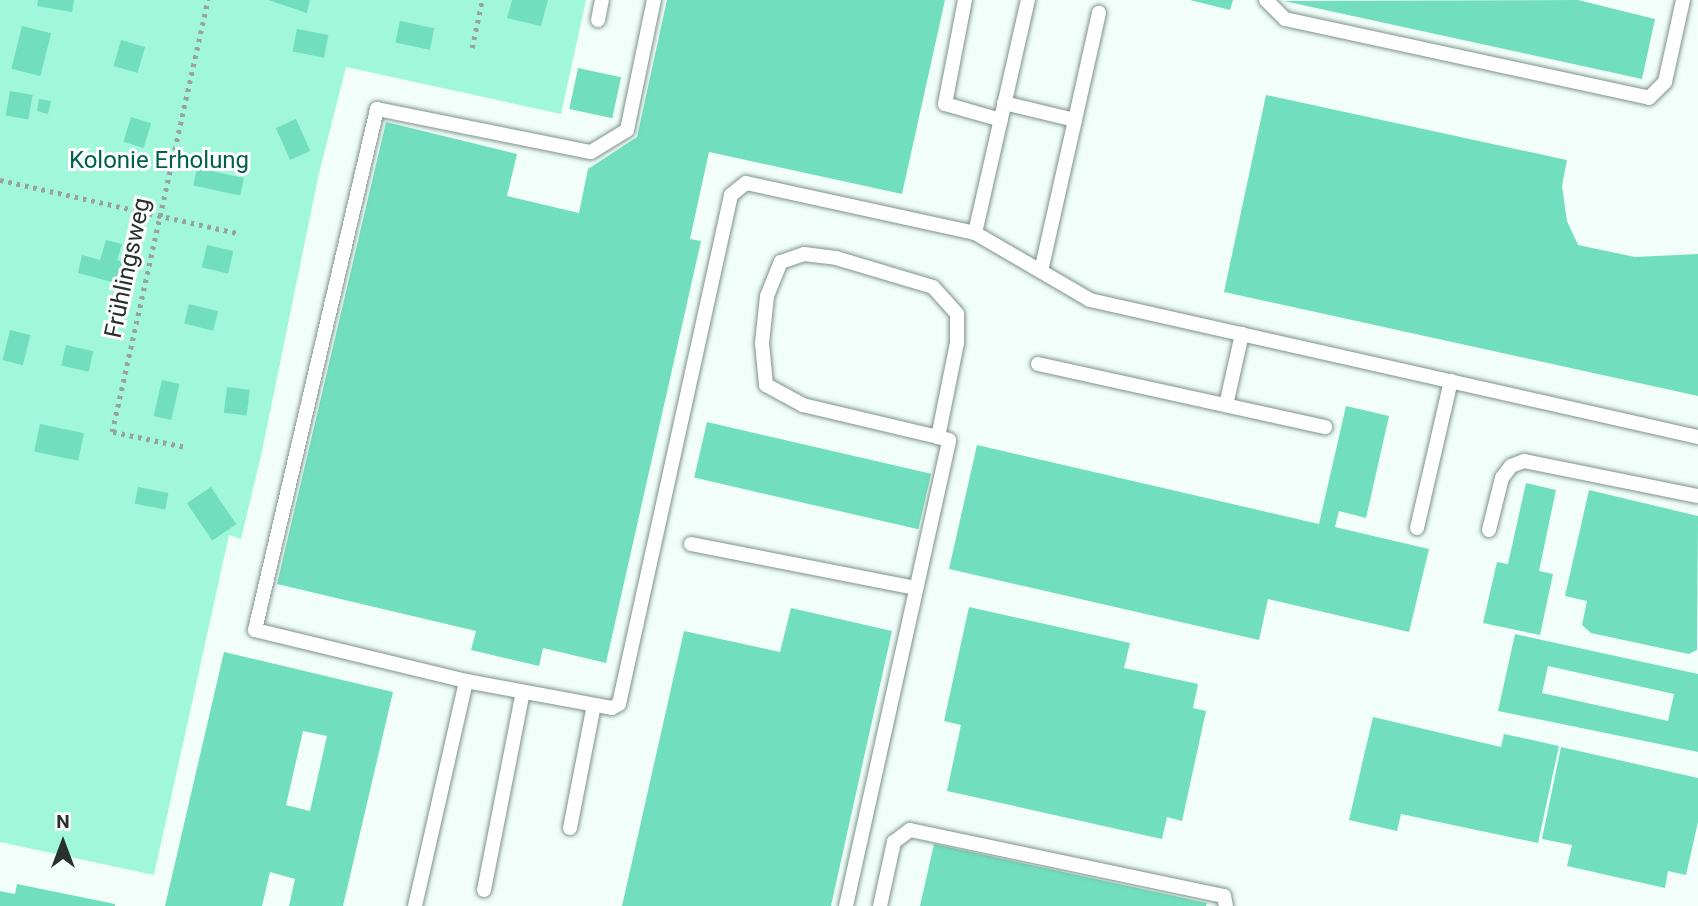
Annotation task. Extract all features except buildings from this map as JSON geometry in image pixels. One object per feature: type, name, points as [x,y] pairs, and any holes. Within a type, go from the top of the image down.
[{"type":"lane","points":[[598,20],[602,0]]},
{"type":"lane","points":[[654,0],[627,130],[591,152],[377,109],[255,629],[466,681],[612,708],[619,704],[736,188],[746,183],[975,233],[1090,300],[1698,437]]},
{"type":"lane","points":[[965,0],[945,104],[1001,120]]},
{"type":"lane","points":[[975,233],[1028,0]]},
{"type":"lane","points":[[1266,0],[1285,19],[1649,97],[1665,82],[1683,0]]},
{"type":"lane","points":[[1041,271],[1099,13]]},
{"type":"lane","points":[[1004,103],[1075,120]]},
{"type":"lane","points":[[846,906],[949,440],[803,405],[766,385],[762,343],[767,296],[781,262],[804,254],[860,265],[933,287],[957,314],[957,343],[938,437]]},
{"type":"lane","points":[[1226,405],[1242,334]]},
{"type":"lane","points":[[1038,364],[1325,427]]},
{"type":"lane","points":[[1417,528],[1451,381]]},
{"type":"lane","points":[[1489,530],[1502,478],[1511,466],[1524,461],[1698,496]]},
{"type":"lane","points":[[691,544],[916,588]]},
{"type":"lane","points":[[415,906],[466,681]]},
{"type":"lane","points":[[484,890],[523,692]]},
{"type":"lane","points":[[570,828],[594,705]]},
{"type":"lane","points":[[880,906],[894,842],[910,830],[1224,896],[1226,906]]},
{"type":"path","name":"Frühlingsweg","points":[[183,447],[111,432],[157,214],[208,0]]},
{"type":"path","points":[[472,48],[482,0]]},
{"type":"path","points":[[0,180],[237,233]]},
{"type":"green space","name":"Kolonie Erholung","points":[[0,0],[586,0],[561,114],[346,67],[319,173],[262,451],[241,539],[229,535],[154,875],[0,842]]}]
